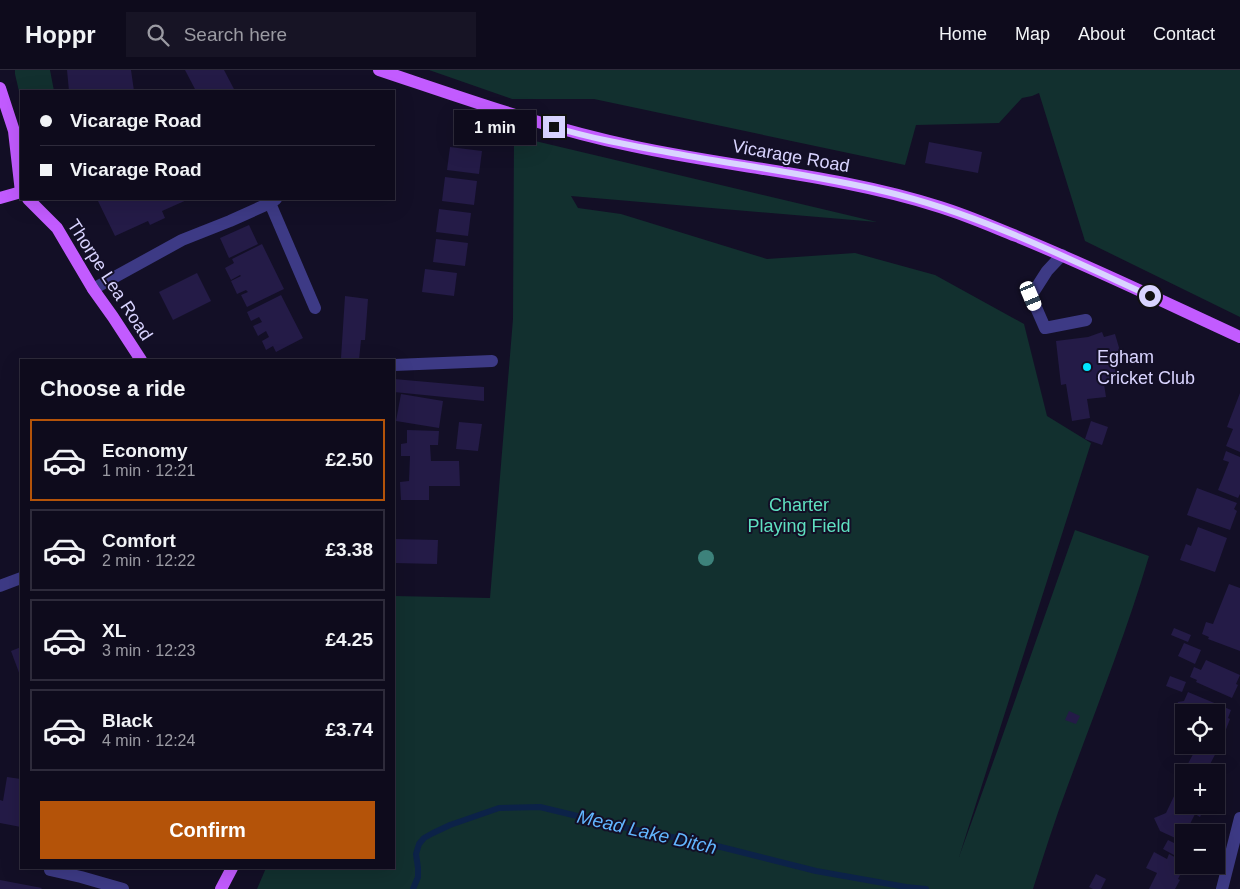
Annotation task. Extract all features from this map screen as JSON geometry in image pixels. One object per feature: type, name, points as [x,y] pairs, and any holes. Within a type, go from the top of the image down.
[{"type":"main road","name":"Vicarage Road","points":[[379,70],[470,101],[571,132],[633,146],[836,181],[940,207],[1062,255],[1240,337]]},
{"type":"main road","points":[[0,88],[14,131],[20,183]]},
{"type":"main road","points":[[0,198],[20,192]]},
{"type":"main road","name":"Thorpe Lea Road","points":[[29,200],[57,228],[93,289],[140,359]]},
{"type":"main road","points":[[221,889],[231,869]]},
{"type":"street","points":[[93,289],[182,240],[273,201],[315,308]]},
{"type":"street","points":[[1062,255],[1047,271],[1031,296],[1045,328],[1086,320]]},
{"type":"street","points":[[395,365],[492,361]]},
{"type":"street","points":[[0,586],[20,578]]},
{"type":"street","points":[[1222,889],[1240,818]]},
{"type":"street","points":[[50,870],[81,877],[105,887],[123,889]]},
{"type":"green space","points":[[15,70],[50,70],[54,90],[20,90],[20,96]]},
{"type":"green space","points":[[429,70],[1240,70],[1240,317],[1085,241],[1039,93],[1022,98],[999,123],[916,125],[905,165],[594,99],[512,99]]},
{"type":"green space","name":"Charter Playing Field","points":[[514,136],[877,222],[571,196],[578,208],[621,214],[767,259],[855,253],[935,275],[1024,324],[1047,416],[1091,443],[959,857],[1075,530],[1149,556],[1121,643],[1059,811],[1033,889],[257,889],[266,869],[395,869],[395,596],[490,598],[513,319]]},
{"type":"building","points":[[67,70],[131,70],[134,90],[69,90]]},
{"type":"building","points":[[185,70],[224,70],[234,90],[195,90]]},
{"type":"building","points":[[929,142],[982,152],[978,173],[925,163]]},
{"type":"building","points":[[450,147],[482,151],[479,174],[447,170]]},
{"type":"building","points":[[445,177],[477,181],[474,205],[442,201]]},
{"type":"building","points":[[187,200],[162,211],[165,218],[150,225],[148,221],[115,236],[98,201]]},
{"type":"building","points":[[439,209],[471,213],[468,236],[436,232]]},
{"type":"building","points":[[249,225],[258,244],[229,258],[220,238]]},
{"type":"building","points":[[436,239],[468,243],[465,266],[433,262]]},
{"type":"building","points":[[262,244],[284,289],[247,307],[241,295],[248,292],[246,290],[237,294],[231,281],[241,276],[231,280],[225,268],[234,263],[232,259]]},
{"type":"building","points":[[425,269],[457,273],[454,296],[422,292]]},
{"type":"building","points":[[197,273],[211,301],[173,320],[159,292]]},
{"type":"building","points":[[281,295],[303,338],[276,352],[273,346],[266,350],[262,341],[269,337],[266,331],[258,336],[253,326],[262,322],[259,317],[251,321],[247,312]]},
{"type":"building","points":[[345,296],[368,299],[365,340],[361,340],[359,359],[341,358]]},
{"type":"building","name":"Egham Cricket Club","points":[[1102,332],[1104,337],[1115,334],[1120,351],[1111,355],[1118,379],[1104,384],[1106,397],[1087,399],[1090,418],[1072,421],[1066,384],[1061,385],[1056,341],[1088,337]]},
{"type":"building","points":[[395,379],[484,387],[484,401],[395,392]]},
{"type":"building","points":[[1240,393],[1240,452],[1226,446],[1233,429],[1227,427]]},
{"type":"building","points":[[401,394],[443,401],[439,428],[396,421]]},
{"type":"building","points":[[1091,421],[1108,427],[1102,445],[1085,439]]},
{"type":"building","points":[[459,422],[482,424],[478,451],[456,449]]},
{"type":"building","points":[[407,430],[439,431],[438,445],[430,445],[431,461],[459,461],[460,486],[429,486],[429,500],[401,500],[400,482],[409,481],[410,456],[401,456],[401,444],[407,443]]},
{"type":"building","points":[[1226,451],[1240,457],[1240,494],[1238,498],[1218,490],[1229,462],[1223,460]]},
{"type":"building","points":[[1197,488],[1237,503],[1234,509],[1237,511],[1230,530],[1187,515]]},
{"type":"building","points":[[1198,527],[1227,538],[1215,572],[1180,560],[1186,544],[1191,546]]},
{"type":"building","points":[[395,539],[438,540],[437,564],[395,563]]},
{"type":"building","points":[[1229,584],[1240,588],[1240,651],[1208,639],[1209,637],[1202,634],[1206,622],[1213,624]]},
{"type":"building","points":[[1174,628],[1191,635],[1188,642],[1171,635]]},
{"type":"building","points":[[1184,643],[1201,650],[1195,664],[1178,656]]},
{"type":"building","points":[[20,647],[20,675],[11,651]]},
{"type":"building","points":[[1206,660],[1240,675],[1232,698],[1196,682],[1197,680],[1190,677],[1194,667],[1201,670]]},
{"type":"building","points":[[1170,676],[1186,682],[1182,692],[1166,686]]},
{"type":"building","points":[[1188,692],[1217,704],[1177,704],[1178,702],[1184,701]]},
{"type":"building","points":[[1225,707],[1231,710],[1228,718],[1230,719],[1225,732]]},
{"type":"building","points":[[1069,711],[1080,716],[1076,724],[1065,720]]},
{"type":"building","points":[[1193,754],[1215,754],[1210,764],[1188,764]]},
{"type":"building","points":[[7,777],[20,779],[20,827],[0,823],[0,800],[3,801]]},
{"type":"building","points":[[1175,794],[1175,814],[1195,814],[1190,824],[1175,824],[1175,838],[1160,831],[1154,818],[1166,813]]},
{"type":"building","points":[[1168,840],[1175,844],[1175,856],[1163,849]]},
{"type":"building","points":[[1154,852],[1167,859],[1169,854],[1175,857],[1175,874],[1180,874],[1178,879],[1180,880],[1175,889],[1149,889],[1157,873],[1146,868]]},
{"type":"building","points":[[1096,874],[1106,879],[1101,889],[1089,887]]},
{"type":"building","points":[[0,880],[42,888],[0,889]]},
{"type":"waterway","name":"Mead Lake Ditch","points":[[413,889],[418,877],[416,854],[419,844],[424,838],[450,825],[499,808],[540,807],[631,829],[713,845],[816,871],[926,889]]},
{"type":"place","name":"Egham Cricket Club","points":[[1087,367]]},
{"type":"route","points":[[554,127],[633,146],[836,181],[940,207],[1062,255],[1150,296]]}]
